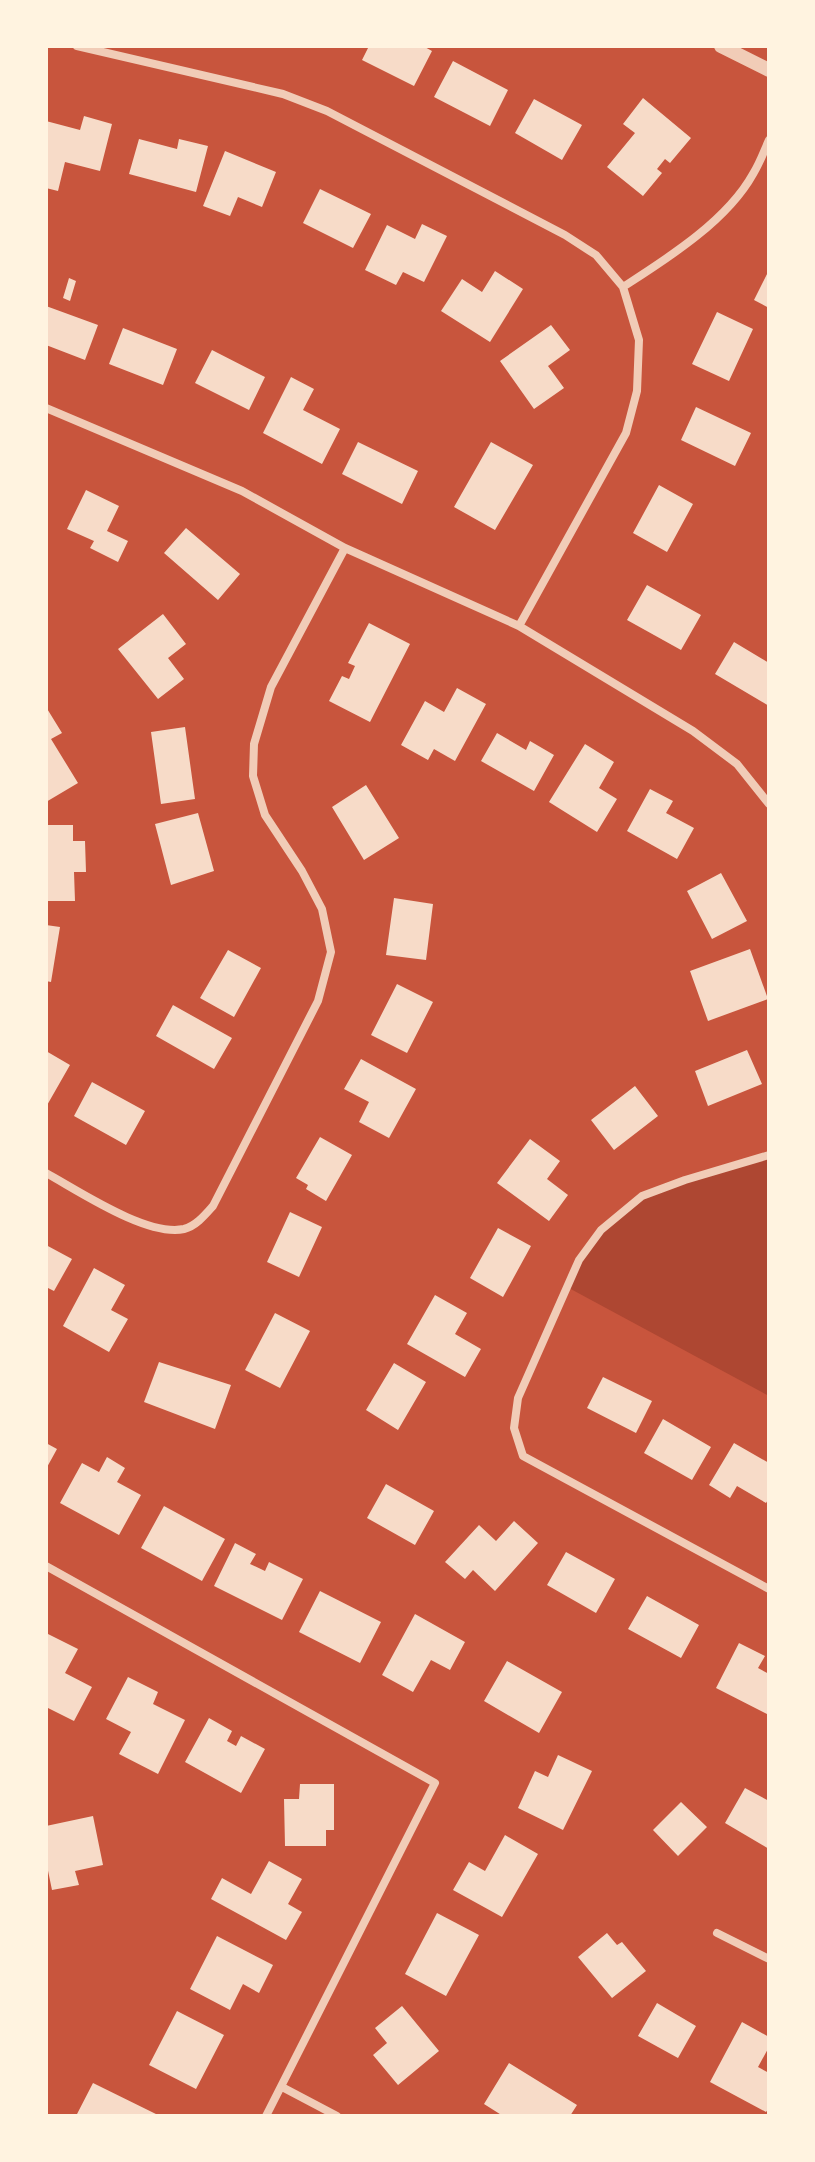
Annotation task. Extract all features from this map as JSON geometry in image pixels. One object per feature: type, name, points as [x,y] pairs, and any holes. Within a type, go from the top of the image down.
[{"type":"street","points":[[77,46],[283,94],[327,111],[565,235],[596,255],[623,287],[639,340],[637,391],[626,433],[519,626]]},
{"type":"street","points":[[721,46],[769,70]]},
{"type":"street","points":[[623,287],[669,258],[720,214],[753,176],[769,140]]},
{"type":"street","points":[[46,408],[242,491],[345,548],[519,626],[693,731],[737,764],[769,804]]},
{"type":"street","points":[[46,1173],[137,1223],[183,1229],[199,1221],[213,1206],[318,1001],[331,952],[322,909],[302,871],[265,815],[253,776],[254,744],[271,687],[345,548]]},
{"type":"street","points":[[769,1155],[642,1196],[601,1230],[579,1260],[518,1398],[514,1428],[523,1456],[769,1589]]},
{"type":"street","points":[[46,1566],[435,1783],[266,2116]]},
{"type":"street","points":[[717,1933],[769,1959]]},
{"type":"street","points":[[282,2087],[337,2116]]},
{"type":"shaded area","points":[[769,1155],[769,1396],[567,1287],[601,1230],[642,1196]]},
{"type":"building","points":[[369,46],[423,46],[432,51],[414,86],[362,60]]},
{"type":"building","points":[[453,61],[508,90],[490,126],[434,97]]},
{"type":"building","points":[[643,98],[691,138],[670,163],[665,159],[657,169],[662,173],[643,196],[607,167],[635,133],[623,124]]},
{"type":"building","points":[[534,99],[582,125],[562,160],[515,133]]},
{"type":"building","points":[[84,116],[112,124],[100,171],[65,162],[58,191],[46,188],[46,121],[80,130]]},
{"type":"building","points":[[139,139],[177,149],[179,139],[208,146],[196,192],[129,174]]},
{"type":"building","points":[[225,151],[276,172],[262,207],[238,197],[230,216],[203,206]]},
{"type":"building","points":[[320,189],[371,214],[353,248],[303,223]]},
{"type":"building","points":[[422,224],[447,236],[424,282],[403,272],[396,285],[365,270],[387,225],[415,239]]},
{"type":"building","points":[[769,270],[769,308],[754,300]]},
{"type":"building","points":[[495,271],[523,289],[490,342],[441,311],[462,279],[482,292]]},
{"type":"building","points":[[69,278],[76,281],[70,301],[63,298]]},
{"type":"building","points":[[46,306],[98,325],[85,360],[46,345]]},
{"type":"building","points":[[717,312],[753,329],[729,381],[692,364]]},
{"type":"building","points":[[551,325],[570,350],[548,366],[564,388],[534,409],[500,361]]},
{"type":"building","points":[[123,328],[177,349],[163,385],[109,364]]},
{"type":"building","points":[[212,350],[265,377],[249,410],[195,383]]},
{"type":"building","points":[[291,377],[314,389],[303,410],[340,429],[322,464],[263,433]]},
{"type":"building","points":[[696,407],[751,433],[735,466],[681,440]]},
{"type":"building","points":[[358,442],[418,471],[402,504],[342,474]]},
{"type":"building","points":[[491,442],[533,465],[495,530],[454,507]]},
{"type":"building","points":[[659,485],[693,504],[667,552],[633,533]]},
{"type":"building","points":[[86,490],[119,506],[107,531],[128,541],[118,562],[90,548],[94,541],[67,529]]},
{"type":"building","points":[[186,528],[240,574],[218,600],[164,553]]},
{"type":"building","points":[[647,585],[701,615],[681,650],[627,620]]},
{"type":"building","points":[[163,614],[186,644],[168,658],[184,679],[158,699],[118,649]]},
{"type":"building","points":[[369,623],[410,644],[370,722],[329,701],[342,676],[349,679],[355,666],[348,663]]},
{"type":"building","points":[[734,642],[769,663],[769,706],[715,674]]},
{"type":"building","points":[[457,688],[486,704],[455,761],[434,749],[428,760],[401,745],[425,701],[444,712]]},
{"type":"building","points":[[46,707],[62,733],[51,739],[78,783],[46,802]]},
{"type":"building","points":[[185,727],[195,799],[161,804],[151,732]]},
{"type":"building","points":[[497,733],[526,750],[530,741],[554,755],[534,791],[481,761]]},
{"type":"building","points":[[585,744],[614,762],[599,788],[617,799],[597,832],[549,802]]},
{"type":"building","points":[[366,785],[399,838],[364,860],[332,807]]},
{"type":"building","points":[[650,789],[673,801],[666,813],[694,828],[677,859],[627,831]]},
{"type":"building","points":[[198,813],[214,871],[171,885],[155,824]]},
{"type":"building","points":[[46,825],[73,825],[73,841],[85,841],[86,872],[74,872],[75,901],[46,901]]},
{"type":"building","points":[[721,873],[747,921],[712,939],[687,891]]},
{"type":"building","points":[[394,898],[433,904],[426,960],[386,955]]},
{"type":"building","points":[[46,925],[60,927],[51,982],[46,981]]},
{"type":"building","points":[[750,949],[768,999],[708,1021],[690,971]]},
{"type":"building","points":[[228,950],[261,968],[234,1017],[200,998]]},
{"type":"building","points":[[397,984],[433,1002],[407,1053],[371,1035]]},
{"type":"building","points":[[173,1005],[232,1038],[214,1069],[156,1036]]},
{"type":"building","points":[[747,1050],[762,1084],[708,1106],[695,1071]]},
{"type":"building","points":[[46,1051],[70,1065],[46,1107]]},
{"type":"building","points":[[361,1059],[416,1089],[389,1138],[359,1122],[369,1102],[344,1089]]},
{"type":"building","points":[[92,1082],[145,1111],[126,1145],[74,1116]]},
{"type":"building","points":[[635,1086],[658,1116],[614,1150],[591,1120]]},
{"type":"building","points":[[320,1137],[352,1155],[326,1201],[306,1189],[308,1185],[296,1178]]},
{"type":"building","points":[[530,1139],[560,1161],[547,1179],[568,1195],[549,1221],[497,1183]]},
{"type":"building","points":[[290,1212],[322,1227],[299,1277],[267,1262]]},
{"type":"building","points":[[498,1228],[531,1246],[503,1297],[470,1278]]},
{"type":"building","points":[[46,1245],[72,1259],[54,1291],[46,1287]]},
{"type":"building","points":[[94,1268],[125,1285],[111,1310],[128,1319],[109,1352],[63,1326]]},
{"type":"building","points":[[435,1295],[467,1313],[455,1334],[481,1349],[465,1377],[407,1344]]},
{"type":"building","points":[[275,1313],[310,1331],[280,1388],[245,1370]]},
{"type":"building","points":[[159,1362],[231,1385],[215,1429],[144,1402]]},
{"type":"building","points":[[394,1363],[426,1382],[398,1430],[366,1410]]},
{"type":"building","points":[[603,1377],[652,1401],[636,1433],[587,1408]]},
{"type":"building","points":[[663,1419],[711,1447],[692,1480],[644,1453]]},
{"type":"building","points":[[46,1443],[57,1449],[46,1469]]},
{"type":"building","points":[[734,1443],[769,1463],[769,1498],[766,1503],[737,1486],[730,1498],[709,1485]]},
{"type":"building","points":[[107,1457],[125,1468],[117,1482],[141,1495],[119,1535],[60,1503],[82,1463],[99,1472]]},
{"type":"building","points":[[386,1484],[434,1511],[415,1545],[367,1518]]},
{"type":"building","points":[[164,1506],[225,1539],[202,1581],[141,1548]]},
{"type":"building","points":[[514,1521],[538,1543],[495,1591],[473,1570],[465,1579],[445,1562],[479,1525],[496,1541]]},
{"type":"building","points":[[235,1543],[256,1554],[250,1564],[265,1571],[269,1562],[303,1579],[282,1620],[214,1586]]},
{"type":"building","points":[[566,1552],[615,1579],[596,1613],[547,1585]]},
{"type":"building","points":[[320,1591],[381,1622],[360,1663],[299,1632]]},
{"type":"building","points":[[647,1596],[699,1625],[681,1658],[628,1629]]},
{"type":"building","points":[[415,1614],[465,1642],[450,1670],[431,1660],[413,1692],[382,1675]]},
{"type":"building","points":[[48,1634],[78,1649],[65,1673],[92,1687],[74,1721],[46,1707]]},
{"type":"building","points":[[739,1643],[765,1656],[758,1668],[769,1674],[769,1715],[716,1688]]},
{"type":"building","points":[[507,1661],[562,1692],[539,1733],[484,1701]]},
{"type":"building","points":[[128,1677],[158,1692],[153,1704],[185,1720],[158,1774],[119,1754],[131,1732],[106,1719]]},
{"type":"building","points":[[209,1718],[232,1731],[227,1741],[236,1746],[241,1736],[265,1749],[241,1793],[185,1762]]},
{"type":"building","points":[[558,1755],[592,1771],[563,1830],[518,1808],[535,1771],[548,1777]]},
{"type":"building","points":[[300,1784],[334,1784],[334,1830],[326,1830],[326,1846],[285,1846],[284,1799],[299,1799]]},
{"type":"building","points":[[745,1788],[769,1801],[769,1849],[725,1823]]},
{"type":"building","points":[[681,1802],[707,1827],[678,1856],[653,1830]]},
{"type":"building","points":[[93,1816],[103,1865],[75,1871],[79,1885],[52,1890],[46,1861],[46,1826]]},
{"type":"building","points":[[505,1835],[538,1854],[502,1917],[453,1890],[469,1862],[485,1871]]},
{"type":"building","points":[[269,1861],[302,1879],[288,1904],[302,1912],[286,1940],[211,1899],[222,1878],[251,1894]]},
{"type":"building","points":[[437,1913],[479,1935],[446,1996],[405,1974]]},
{"type":"building","points":[[607,1933],[617,1945],[622,1942],[646,1971],[612,1998],[578,1957]]},
{"type":"building","points":[[217,1936],[273,1965],[259,1993],[243,1984],[230,2010],[190,1989]]},
{"type":"building","points":[[657,2003],[696,2026],[678,2058],[638,2036]]},
{"type":"building","points":[[402,2006],[439,2051],[398,2085],[373,2055],[387,2043],[375,2028]]},
{"type":"building","points":[[177,2011],[224,2035],[196,2089],[149,2065]]},
{"type":"building","points":[[742,2022],[769,2037],[769,2047],[758,2067],[769,2073],[769,2108],[766,2112],[710,2082]]},
{"type":"building","points":[[509,2063],[577,2105],[570,2116],[503,2116],[484,2104]]},
{"type":"building","points":[[93,2083],[160,2116],[76,2116]]}]
